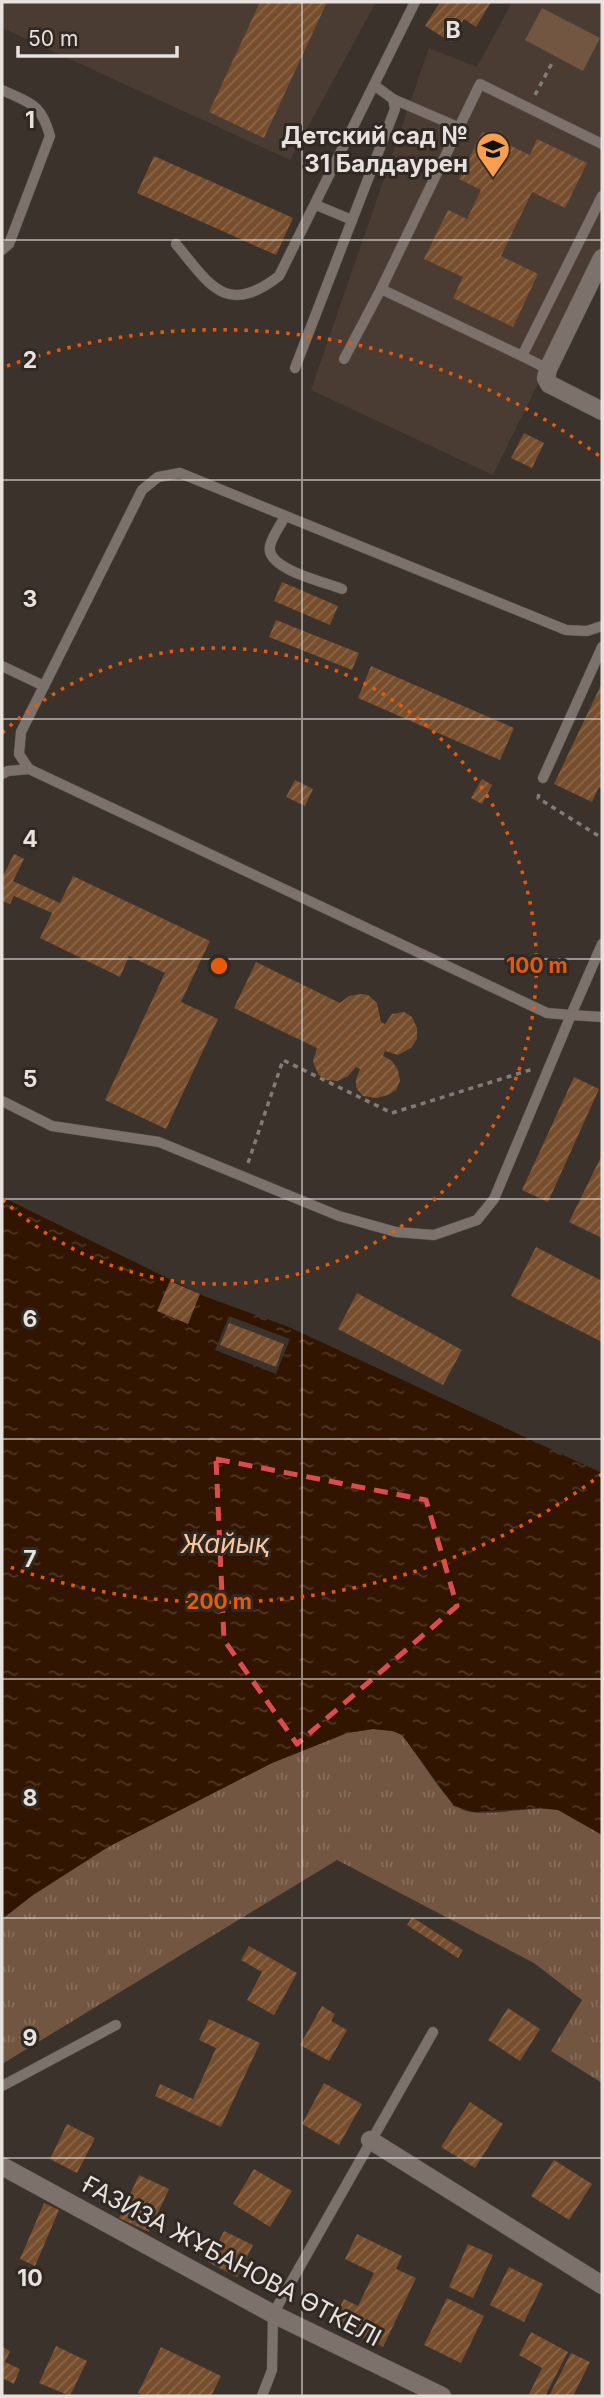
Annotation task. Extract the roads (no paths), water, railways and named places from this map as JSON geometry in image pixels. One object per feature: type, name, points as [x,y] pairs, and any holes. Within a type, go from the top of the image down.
[{"type":"street","points":[[602,258],[546,378],[549,384],[602,411]]},
{"type":"street","points":[[370,2140],[602,2285]]},
{"type":"street","name":"ҒАЗИЗА ЖҰБАНОВА ӨТКЕЛІ","points":[[2,2166],[273,2314],[442,2396]]},
{"type":"lane","points":[[176,244],[211,285],[231,296],[251,294],[279,276],[415,2]]},
{"type":"lane","points":[[344,359],[381,289],[480,84],[602,144]]},
{"type":"lane","points":[[374,85],[393,99],[457,127]]},
{"type":"lane","points":[[2,90],[36,106],[45,118],[50,136],[9,244],[2,250]]},
{"type":"lane","points":[[295,368],[395,109],[393,99]]},
{"type":"lane","points":[[522,356],[602,196]]},
{"type":"lane","points":[[316,205],[352,220]]},
{"type":"lane","points":[[381,289],[548,369]]},
{"type":"lane","points":[[29,769],[19,754],[21,732],[142,490],[158,477],[180,474],[566,630],[587,631],[602,626]]},
{"type":"lane","points":[[285,516],[270,547],[272,557],[280,566],[342,589]]},
{"type":"lane","points":[[543,778],[602,647]]},
{"type":"lane","points":[[2,666],[44,686]]},
{"type":"lane","points":[[2,774],[29,769],[547,1013],[602,1017]]},
{"type":"lane","points":[[2,1101],[52,1126],[159,1142],[339,1216],[396,1232],[434,1235],[477,1220],[494,1199],[602,944]]},
{"type":"lane","points":[[2,2086],[116,2025]]},
{"type":"lane","points":[[262,2396],[272,2370],[273,2314],[432,2032]]},
{"type":"water","name":"Жайық","points":[[2,1197],[204,1296],[289,1327],[602,1473],[602,1835],[558,1810],[538,1808],[474,1812],[454,1806],[402,1735],[373,1729],[347,1733],[272,1763],[108,1847],[33,1895],[2,1919]]},
{"type":"place","name":"Детский сад № 31 Балдаурен","points":[[493,179]]}]
